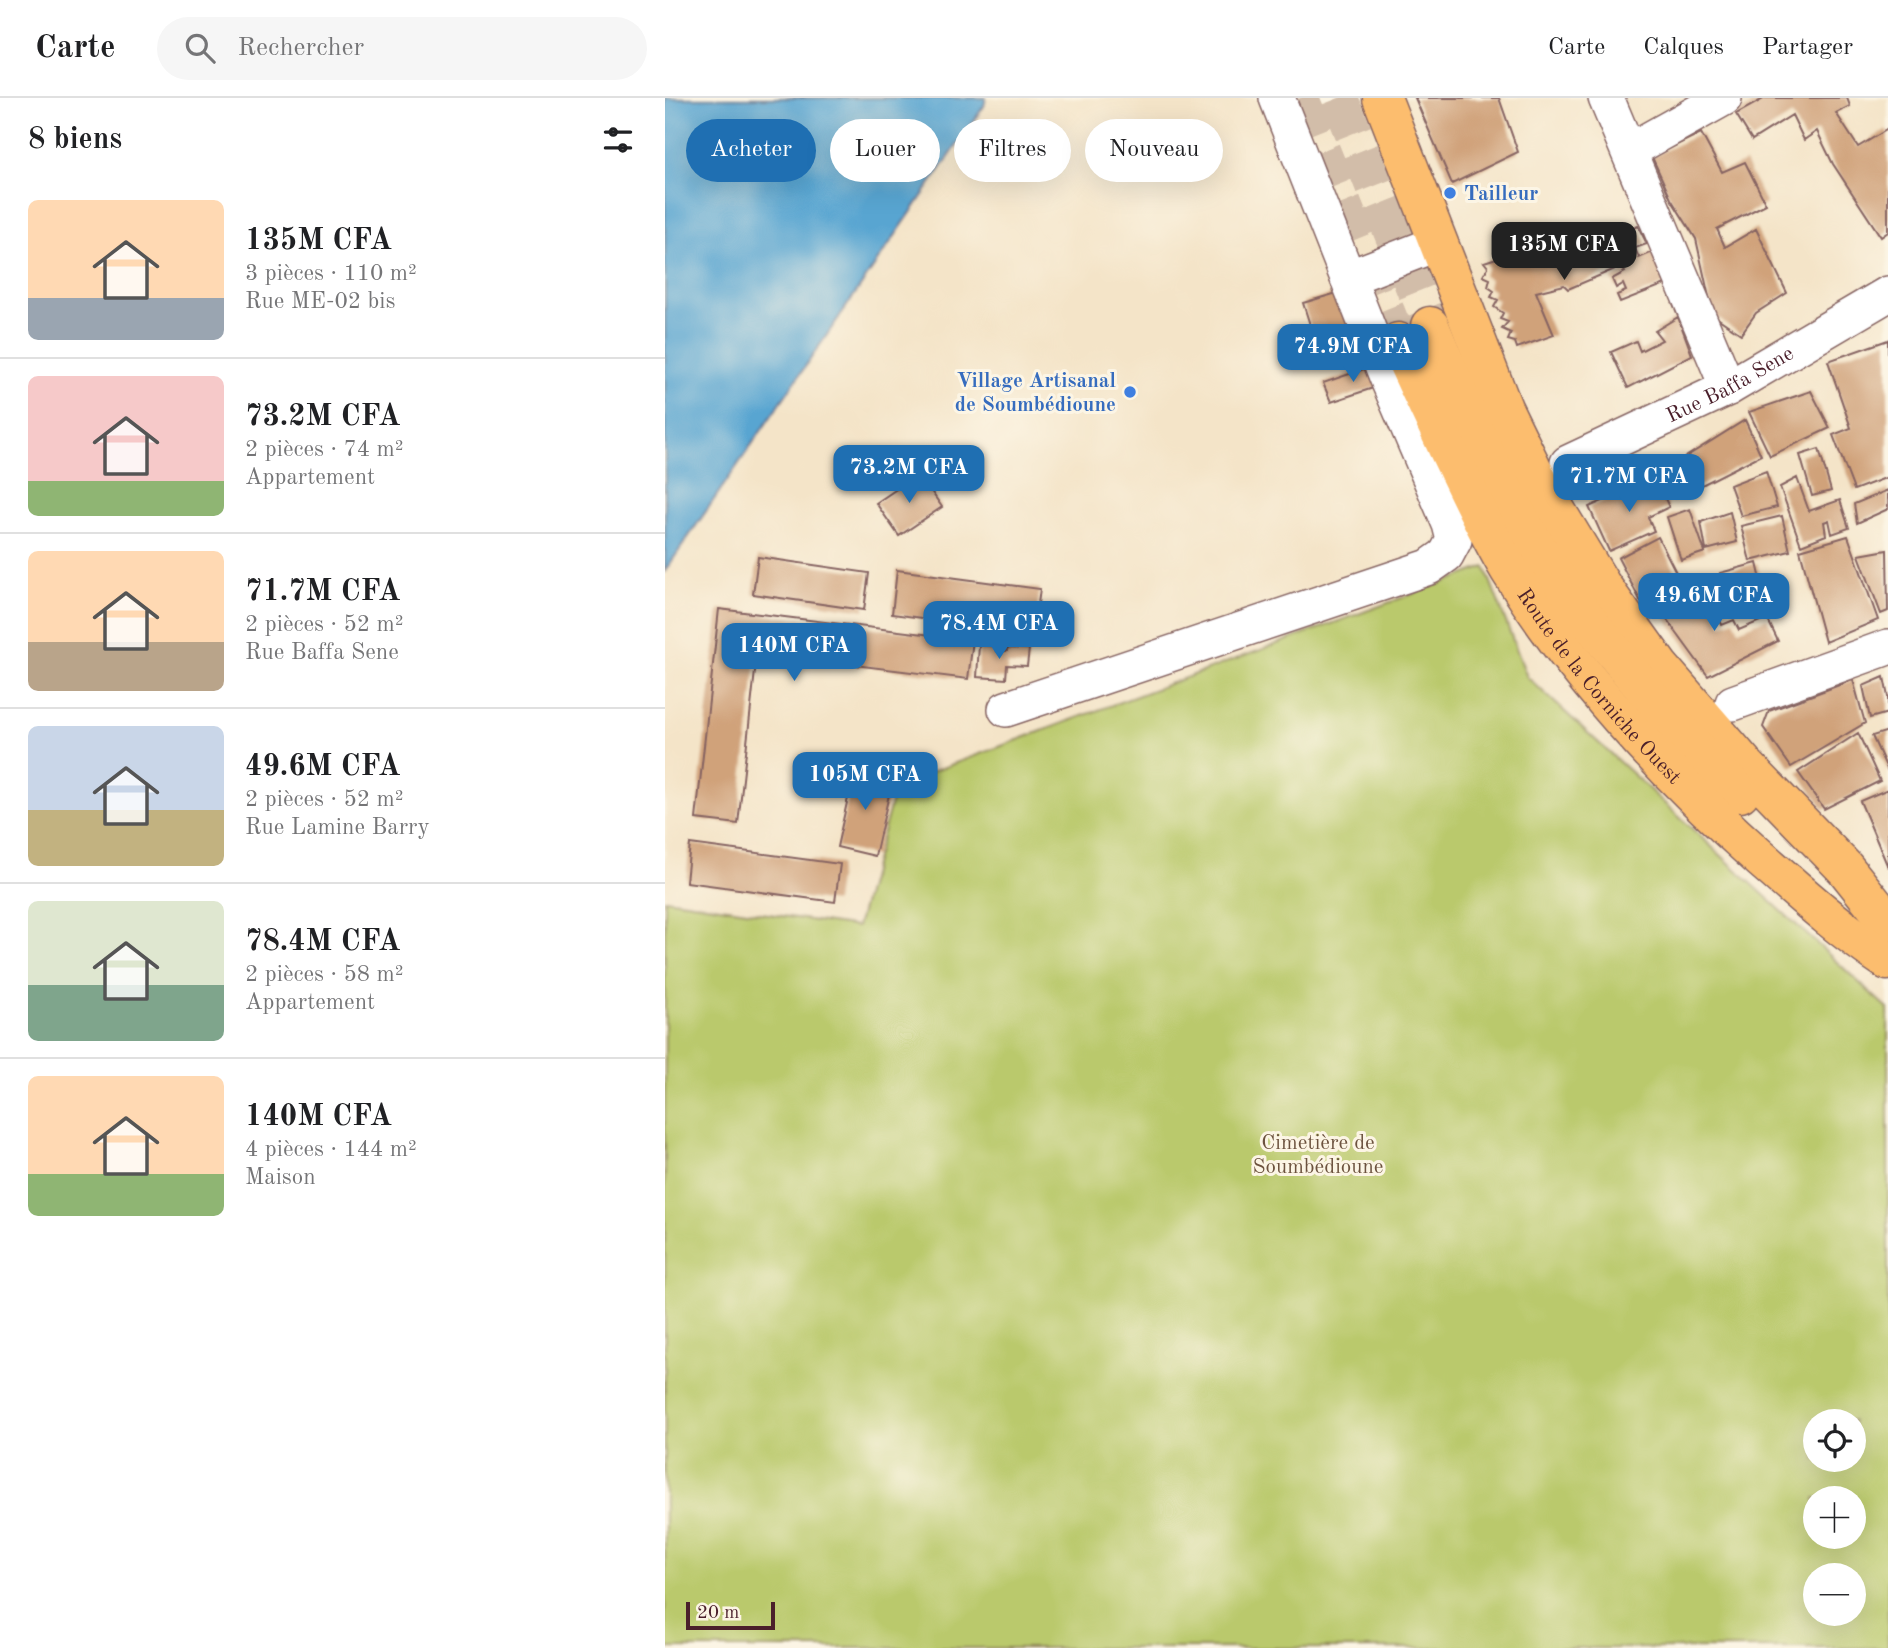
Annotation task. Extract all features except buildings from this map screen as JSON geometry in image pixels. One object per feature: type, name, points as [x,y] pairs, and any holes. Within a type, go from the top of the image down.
[{"type":"highway","points":[[1382,98],[1503,408],[1539,482],[1602,586],[1669,677],[1744,764],[1845,868],[1888,922]]},
{"type":"highway","name":"Route de la Corniche Ouest","points":[[1888,922],[1827,872],[1708,763],[1666,716],[1567,593],[1529,535],[1414,334],[1480,517],[1504,561],[1554,635],[1612,710],[1712,816],[1795,889],[1888,961]]},
{"type":"street","points":[[1006,709],[1429,567],[1445,555],[1454,540],[1450,524],[1389,382],[1277,98]]},
{"type":"street","points":[[1607,98],[1728,388]]},
{"type":"street","points":[[1629,152],[1724,98]]},
{"type":"street","points":[[1348,278],[1439,243]]},
{"type":"street","name":"Rue Baffa Sene","points":[[1568,463],[1728,388],[1888,294]]},
{"type":"street","points":[[1733,703],[1888,647]]},
{"type":"green space","name":"Cimetière de Soumbédioune","points":[[1485,567],[1527,677],[1888,1009],[1888,1648],[665,1648],[665,899],[857,927],[896,785]]},
{"type":"water","points":[[665,98],[986,98],[975,119],[954,119],[954,150],[940,170],[940,119],[830,119],[830,182],[932,182],[665,571]]},
{"type":"tunnel","points":[[1300,98],[1398,342]]},
{"type":"tunnel","points":[[1339,98],[1430,326]]},
{"type":"place","name":"Tailleur","points":[[1450,193]]},
{"type":"place","name":"Village Artisanal de Soumbédioune","points":[[1130,392]]}]
